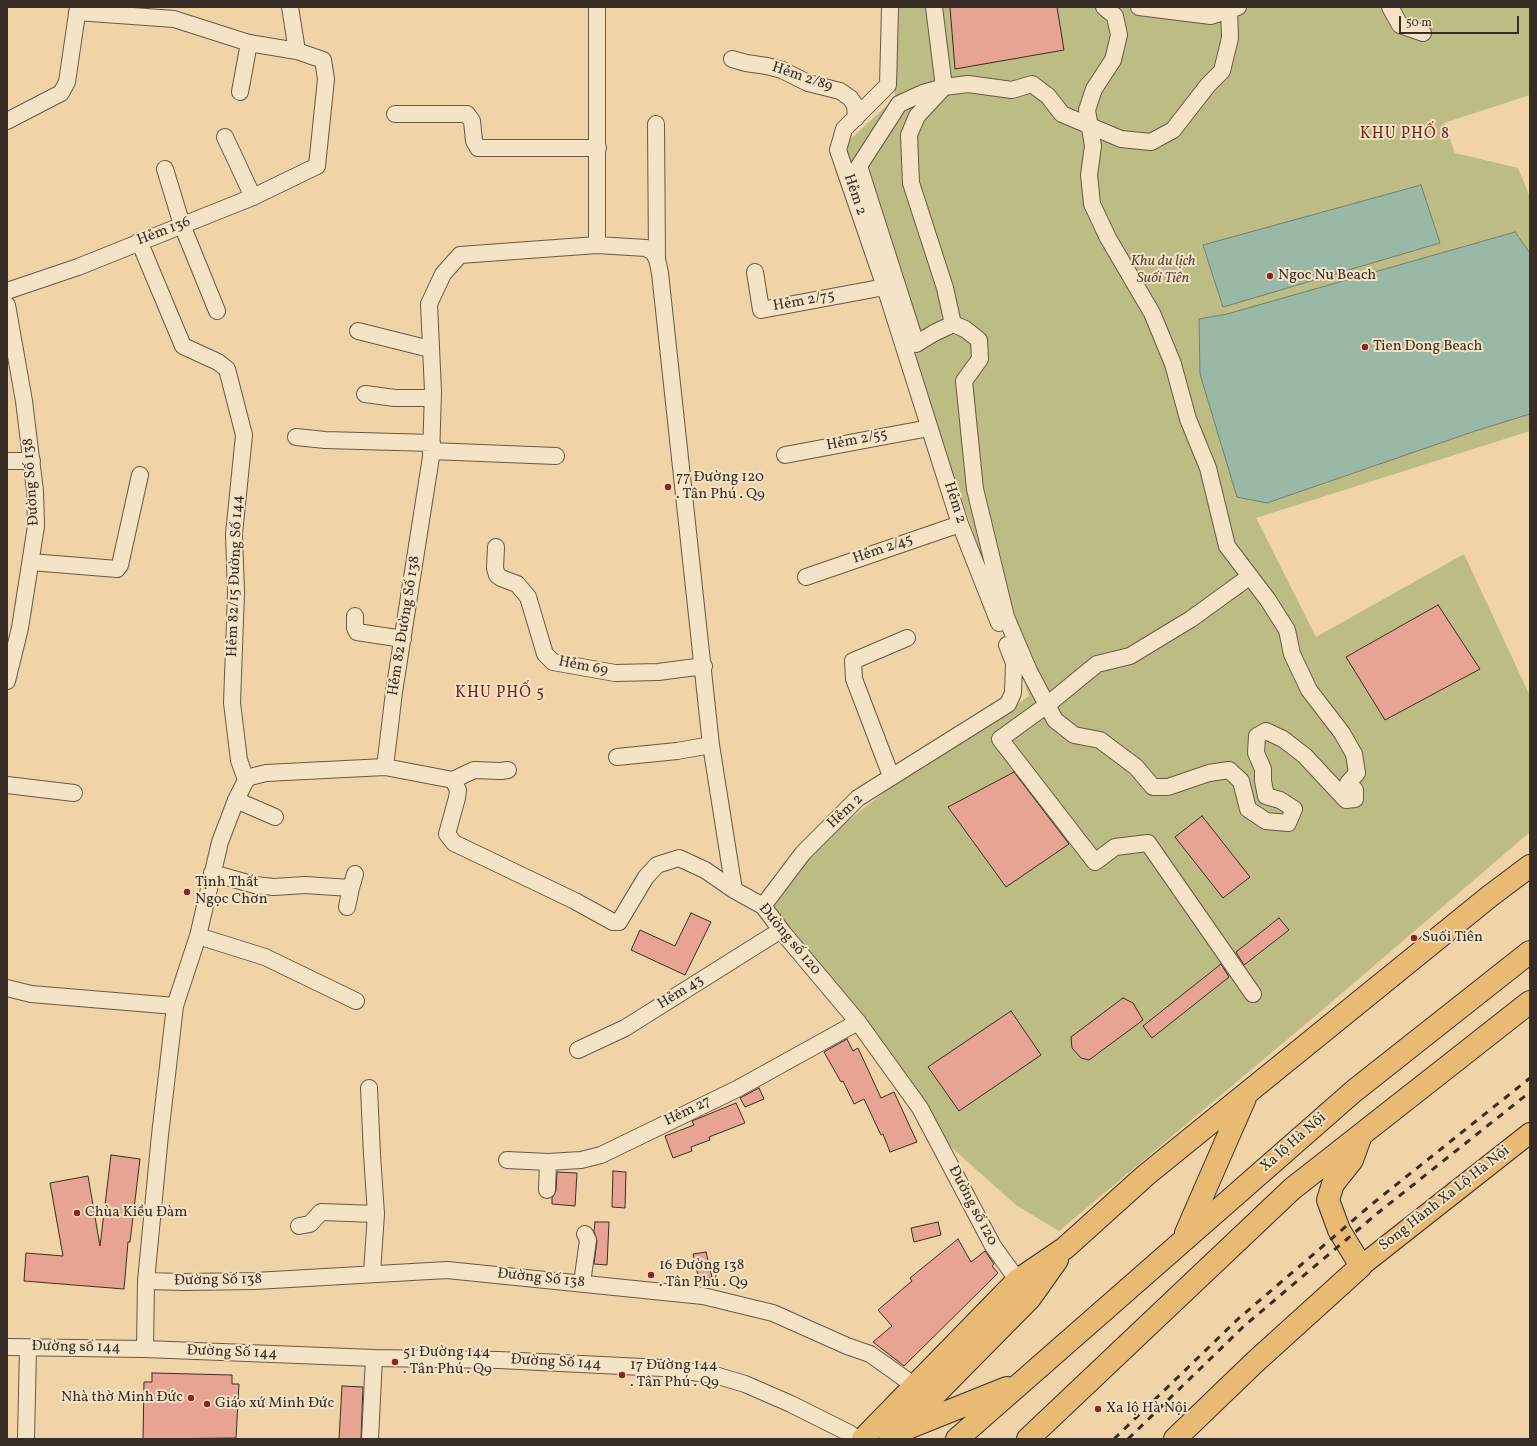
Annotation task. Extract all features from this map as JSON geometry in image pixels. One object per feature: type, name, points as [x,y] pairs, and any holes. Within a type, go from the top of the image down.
[{"type":"highway","points":[[894,1436],[924,1392],[1018,1280],[1066,1248],[1146,1175],[1490,896],[1530,866]]},
{"type":"highway","name":"Xa lộ Hà Nội","points":[[957,1439],[1184,1238],[1354,1091],[1530,952]]},
{"type":"highway","points":[[1028,1439],[1292,1189],[1530,1002]]},
{"type":"highway","points":[[1184,1238],[1246,1095]]},
{"type":"highway","points":[[1175,1439],[1255,1362],[1361,1266],[1339,1230],[1328,1200],[1333,1184],[1352,1160],[1361,1135]]},
{"type":"highway","points":[[863,1439],[924,1392],[1030,1298],[1066,1248]]},
{"type":"highway","points":[[894,1436],[1023,1382]]},
{"type":"highway","points":[[1044,1439],[1059,1411]]},
{"type":"main road","name":"Song Hành Xa Lộ Hà Nội","points":[[1361,1266],[1530,1133]]},
{"type":"street","points":[[7,121],[61,93],[67,82],[78,10],[174,19],[249,43],[297,51],[290,7]]},
{"type":"street","points":[[597,7],[597,245]]},
{"type":"street","name":"Hẻm 2","points":[[763,906],[803,853],[858,798],[1008,704],[1013,693],[1014,663],[960,524],[885,287],[838,150],[844,129],[888,85],[890,7]]},
{"type":"street","points":[[934,7],[944,87]]},
{"type":"street","points":[[1104,7],[1115,16],[1119,35],[1113,60],[1094,89],[1087,110],[1090,127],[1093,146],[1089,175],[1092,204],[1108,238],[1155,321],[1173,364],[1188,419],[1208,468],[1227,546],[1249,577],[1268,600],[1287,630],[1292,654],[1309,690],[1342,733],[1354,754],[1357,773],[1348,783],[1355,790],[1355,799],[1346,800],[1305,756],[1283,739],[1266,731],[1257,736],[1256,753],[1263,769],[1263,781],[1266,796],[1280,800],[1294,809],[1288,823],[1266,821],[1248,809],[1241,781],[1229,770],[1209,773],[1168,787],[1153,787],[1136,767],[1100,740],[1074,735],[1055,720],[1029,672],[1006,617],[975,489],[964,381],[980,359],[979,340],[964,329],[953,324],[916,344],[859,166],[899,104],[923,93],[944,87],[968,84],[1012,90],[1032,84],[1048,96],[1062,114],[1090,127],[1120,139],[1151,142],[1172,130],[1208,85],[1222,71],[1230,38],[1232,8],[1211,16],[1139,7]]},
{"type":"street","points":[[1390,7],[1400,25],[1423,33]]},
{"type":"street","points":[[240,92],[249,43]]},
{"type":"street","name":"Hẻm 136","points":[[7,291],[78,267],[139,241],[253,197],[317,166],[326,79],[324,60],[297,51]]},
{"type":"street","name":"Hẻm 2/89","points":[[732,59],[746,64],[767,66],[782,70],[808,83],[840,91],[850,98],[854,106],[856,118]]},
{"type":"street","points":[[944,87],[917,116],[909,135],[910,163],[911,183],[945,288],[953,324]]},
{"type":"street","points":[[395,114],[467,114],[472,121],[474,141],[478,148],[598,148]]},
{"type":"street","points":[[656,124],[657,259],[704,666],[711,745],[734,890]]},
{"type":"street","points":[[224,138],[253,197]]},
{"type":"street","points":[[165,169],[182,225],[217,311]]},
{"type":"street","name":"Hẻm 82/15 Đường Số 144","points":[[139,241],[183,346],[218,362],[227,369],[244,435],[234,534],[236,594],[232,703],[239,760],[246,780]]},
{"type":"street","name":"Hẻm 82 Đường Số 138","points":[[385,767],[394,692],[425,502],[431,447],[433,398],[429,304],[443,274],[460,255],[597,245],[646,248],[653,252],[657,259]]},
{"type":"street","name":"Hẻm 2/75","points":[[755,272],[761,310],[885,287]]},
{"type":"street","name":"Đường Số 138","points":[[7,305],[24,401],[36,491],[36,526],[31,562],[13,633],[7,681]]},
{"type":"street","points":[[358,330],[430,348]]},
{"type":"street","points":[[365,394],[395,398],[433,398]]},
{"type":"street","name":"Hẻm 2/55","points":[[785,455],[929,428]]},
{"type":"street","points":[[296,437],[556,456]]},
{"type":"street","points":[[7,461],[32,461]]},
{"type":"street","points":[[31,562],[117,569],[120,565],[140,475]]},
{"type":"street","name":"Hẻm 2/45","points":[[806,577],[960,524]]},
{"type":"street","name":"Hẻm 69","points":[[496,546],[495,568],[497,575],[517,584],[528,597],[543,650],[553,662],[615,674],[658,672],[704,666]]},
{"type":"street","points":[[1249,577],[1191,619],[1130,656],[1097,664],[1047,705],[1000,739],[1095,862],[1115,847],[1148,843],[1253,994]]},
{"type":"street","points":[[355,616],[355,628],[357,632],[403,639]]},
{"type":"street","points":[[891,776],[854,679],[853,661],[907,638]]},
{"type":"street","points":[[617,757],[670,752],[711,745]]},
{"type":"street","points":[[145,1349],[146,1281],[160,1135],[175,1006],[198,936],[220,842],[236,800],[246,780],[250,777],[266,773],[385,767],[453,780],[474,770],[508,770]]},
{"type":"street","name":"Đường số 120","points":[[453,780],[458,790],[447,834],[454,843],[575,901],[613,922],[619,922],[646,877],[657,865],[679,858],[704,870],[734,890],[763,906],[781,930],[858,1022],[920,1108],[993,1246],[1030,1298]]},
{"type":"street","points":[[7,785],[74,793]]},
{"type":"street","points":[[236,800],[275,817]]},
{"type":"street","points":[[212,873],[254,886],[274,887],[353,881],[347,907]]},
{"type":"street","name":"Hẻm 43","points":[[578,1050],[625,1028],[781,930]]},
{"type":"street","points":[[198,936],[266,957],[356,1001]]},
{"type":"street","points":[[7,988],[31,994],[175,1006]]},
{"type":"street","name":"Hẻm 27","points":[[507,1160],[548,1162],[581,1160],[601,1155],[629,1143],[672,1120],[737,1089],[858,1022]]},
{"type":"street","points":[[369,1088],[376,1214],[372,1273]]},
{"type":"street","points":[[547,1190],[548,1162]]},
{"type":"street","points":[[299,1226],[310,1224],[321,1212],[376,1214]]},
{"type":"street","points":[[582,1283],[588,1240],[586,1234]]},
{"type":"street","name":"Đường Số 138","points":[[146,1281],[255,1281],[298,1277],[358,1276],[372,1273],[447,1270],[703,1296],[773,1313],[847,1346],[870,1354],[924,1392]]},
{"type":"street","name":"Đường số 144","points":[[7,1347],[145,1349]]},
{"type":"street","points":[[26,1439],[28,1348]]},
{"type":"street","name":"Đường Số 144","points":[[145,1349],[374,1358],[499,1360],[663,1368],[715,1375],[745,1384],[791,1404],[849,1433],[856,1439]]},
{"type":"street","points":[[370,1439],[374,1358]]},
{"type":"green space","name":"Khu du lịch Suối Tiên","points":[[891,7],[1530,7],[1530,95],[1444,123],[1455,153],[1518,168],[1530,197],[1530,431],[1256,518],[1316,637],[1464,554],[1530,696],[1530,832],[1320,1012],[1059,1231],[1016,1205],[933,1131],[769,908],[801,857],[891,787],[1029,696],[842,147],[895,98]]},
{"type":"shaded area","name":"Ngoc Nu Beach","points":[[1421,185],[1440,243],[1223,307],[1203,245]]},
{"type":"shaded area","name":"Tien Dong Beach","points":[[1515,232],[1530,253],[1530,414],[1475,431],[1267,503],[1237,497],[1200,374],[1199,319],[1227,314]]},
{"type":"building","points":[[950,7],[1057,7],[1064,50],[955,69]]},
{"type":"building","points":[[1438,605],[1480,669],[1385,720],[1346,657]]},
{"type":"building","points":[[1014,772],[1069,844],[1006,887],[948,807]]},
{"type":"building","points":[[1202,816],[1250,877],[1223,898],[1175,837]]},
{"type":"building","points":[[691,913],[711,922],[685,975],[631,950],[640,930],[675,946]]},
{"type":"building","points":[[1279,918],[1289,930],[1244,965],[1236,952]]},
{"type":"building","points":[[1221,964],[1229,977],[1152,1038],[1143,1026]]},
{"type":"building","points":[[1123,998],[1133,1003],[1143,1020],[1089,1060],[1081,1058],[1072,1048],[1071,1037]]},
{"type":"building","points":[[1011,1011],[1041,1055],[959,1111],[928,1067]]},
{"type":"building","points":[[847,1039],[853,1051],[858,1048],[881,1098],[894,1092],[917,1142],[890,1152],[883,1134],[881,1135],[864,1099],[854,1104],[843,1081],[841,1082],[824,1052]]},
{"type":"building","points":[[759,1088],[764,1099],[745,1107],[740,1098]]},
{"type":"building","points":[[736,1103],[745,1123],[709,1137],[710,1140],[691,1147],[692,1151],[673,1158],[665,1136],[694,1125],[692,1121]]},
{"type":"building","points":[[111,1155],[140,1159],[130,1242],[128,1242],[124,1289],[24,1281],[26,1253],[63,1256],[50,1183],[88,1176],[100,1246]]},
{"type":"building","points":[[613,1171],[626,1172],[625,1208],[612,1207]]},
{"type":"building","points":[[557,1172],[577,1173],[575,1206],[552,1204],[552,1198],[556,1191]]},
{"type":"building","points":[[595,1222],[609,1222],[607,1265],[594,1264],[597,1241],[594,1231]]},
{"type":"building","points":[[938,1222],[941,1235],[914,1242],[911,1228]]},
{"type":"building","points":[[958,1239],[971,1262],[985,1251],[994,1264],[992,1266],[998,1273],[904,1366],[873,1342],[892,1326],[878,1310],[912,1281],[910,1278]]},
{"type":"building","points":[[706,1252],[712,1277],[699,1280],[693,1254]]},
{"type":"building","name":"Nhà thờ Minh Đức","points":[[152,1373],[232,1375],[232,1384],[239,1384],[236,1438],[143,1439],[144,1382],[152,1382]]},
{"type":"building","points":[[342,1386],[363,1387],[361,1439],[339,1439]]},
{"type":"railway","points":[[1114,1439],[1238,1319],[1372,1204],[1530,1078]]},
{"type":"railway","points":[[1128,1439],[1244,1326],[1379,1212],[1530,1092]]},
{"type":"place","name":"Ngoc Nu Beach","points":[[1270,276]]},
{"type":"place","name":"Tien Dong Beach","points":[[1365,347]]},
{"type":"place","name":"77 Đường 120 . Tân Phú . Q9","points":[[668,487]]},
{"type":"place","name":"Tịnh Thất Ngọc Chơn","points":[[187,892]]},
{"type":"place","name":"Suối Tiên","points":[[1414,938]]},
{"type":"place","name":"Chùa Kiều Đàm","points":[[77,1213]]},
{"type":"place","name":"16 Đường 138 . Tân Phú . Q9","points":[[651,1275]]},
{"type":"place","name":"51 Đường 144 . Tân Phú . Q9","points":[[395,1362]]},
{"type":"place","name":"17 Đường 144 . Tân Phú . Q9","points":[[622,1375]]},
{"type":"place","name":"Nhà thờ Minh Đức","points":[[191,1398]]},
{"type":"place","name":"Giáo xứ Minh Đức","points":[[207,1404]]},
{"type":"place","name":"Xa lộ Hà Nội","points":[[1098,1409]]},
{"type":"district","name":"KHU PHỐ 8","points":[[1405,135]]},
{"type":"district","name":"KHU PHỐ 5","points":[[500,694]]}]
